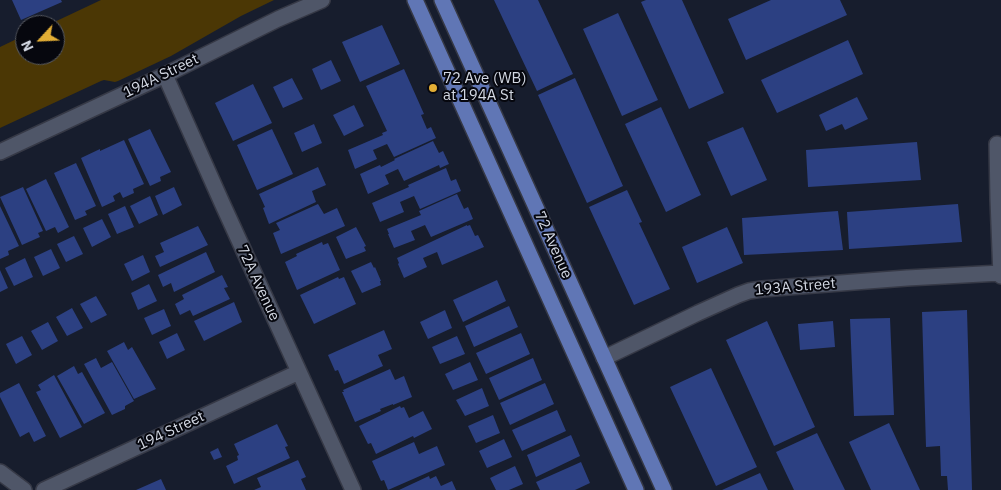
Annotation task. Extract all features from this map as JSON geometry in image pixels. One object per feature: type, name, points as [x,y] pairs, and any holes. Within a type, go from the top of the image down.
[{"type":"main road","name":"72 Avenue","points":[[416,0],[636,490]]},
{"type":"main road","name":"72 Avenue","points":[[442,0],[664,490]]},
{"type":"street","name":"194A Street","points":[[0,152],[165,75],[278,19],[322,0]]},
{"type":"street","name":"72A Avenue","points":[[165,75],[353,490]]},
{"type":"street","points":[[997,144],[1001,274]]},
{"type":"street","name":"193A Street","points":[[604,358],[698,312],[749,291],[907,278],[1001,274]]},
{"type":"street","name":"194 Street","points":[[44,490],[299,372]]},
{"type":"street","points":[[0,472],[24,490]]},
{"type":"shaded area","points":[[101,0],[274,0],[241,16],[171,56],[118,81],[101,81],[0,128],[0,47],[15,40],[15,65],[65,65],[65,17]]},
{"type":"building","points":[[12,0],[61,0],[62,2],[32,15],[19,15]]},
{"type":"building","points":[[494,0],[538,0],[573,74],[537,91]]},
{"type":"building","points":[[646,0],[682,0],[724,93],[689,109],[641,2]]},
{"type":"building","points":[[771,0],[840,0],[847,15],[746,60],[728,19]]},
{"type":"building","points":[[618,13],[658,100],[622,116],[583,29]]},
{"type":"building","points":[[382,25],[400,64],[360,82],[342,42]]},
{"type":"building","points":[[848,40],[863,74],[777,113],[761,80]]},
{"type":"building","points":[[331,60],[341,81],[321,90],[312,69]]},
{"type":"building","points":[[404,69],[424,114],[421,115],[427,129],[431,127],[436,138],[394,157],[387,144],[373,150],[377,159],[355,169],[348,150],[383,135],[382,133],[387,131],[366,86]]},
{"type":"building","points":[[292,78],[303,99],[283,108],[273,87]]},
{"type":"building","points":[[575,78],[623,186],[587,203],[538,95]]},
{"type":"building","points":[[253,84],[272,123],[233,141],[215,103]]},
{"type":"building","points":[[857,97],[868,119],[845,130],[842,124],[826,131],[819,115]]},
{"type":"building","points":[[354,105],[364,126],[344,136],[333,115]]},
{"type":"building","points":[[661,107],[701,195],[666,212],[625,124]]},
{"type":"building","points":[[314,124],[322,143],[302,152],[294,133]]},
{"type":"building","points":[[743,127],[767,180],[731,196],[707,142]]},
{"type":"building","points":[[150,129],[171,172],[160,177],[161,181],[150,186],[128,139]]},
{"type":"building","points":[[272,129],[293,174],[257,190],[237,145]]},
{"type":"building","points":[[124,140],[144,184],[133,189],[134,193],[123,198],[120,192],[113,196],[115,201],[102,207],[81,158]]},
{"type":"building","points":[[433,141],[439,153],[443,151],[449,164],[440,168],[439,165],[404,181],[398,169],[385,175],[389,184],[368,194],[360,174],[380,165],[381,167]]},
{"type":"building","points":[[917,142],[921,180],[808,187],[806,150]]},
{"type":"building","points":[[76,163],[96,206],[85,211],[87,215],[75,220],[54,173]]},
{"type":"building","points":[[318,167],[326,185],[312,191],[316,202],[269,224],[263,208],[265,207],[259,194]]},
{"type":"building","points":[[446,168],[451,181],[456,179],[461,191],[420,209],[414,196],[400,202],[404,212],[380,222],[372,203]]},
{"type":"building","points":[[46,179],[69,227],[58,233],[55,227],[46,231],[26,189]]},
{"type":"building","points":[[23,187],[43,231],[38,233],[40,237],[22,245],[0,197]]},
{"type":"building","points":[[174,187],[182,205],[163,215],[155,196]]},
{"type":"building","points":[[627,190],[642,222],[639,223],[670,289],[634,305],[589,207]]},
{"type":"building","points":[[457,194],[464,209],[468,207],[473,219],[431,237],[425,225],[411,231],[415,240],[394,248],[387,229],[421,215],[419,211]]},
{"type":"building","points":[[150,196],[158,215],[139,224],[130,206]]},
{"type":"building","points":[[318,204],[324,214],[337,208],[345,226],[281,254],[273,233],[280,230],[276,223]]},
{"type":"building","points":[[958,204],[962,242],[849,249],[847,212]]},
{"type":"building","points":[[0,206],[19,246],[8,251],[9,255],[0,259]]},
{"type":"building","points":[[125,206],[134,227],[117,234],[108,214]]},
{"type":"building","points":[[838,211],[843,250],[744,255],[742,218]]},
{"type":"building","points":[[102,219],[111,237],[92,247],[83,228]]},
{"type":"building","points":[[470,225],[475,236],[478,235],[484,247],[442,265],[437,252],[423,258],[427,267],[404,278],[397,258]]},
{"type":"building","points":[[198,226],[208,245],[160,267],[155,256],[164,252],[160,243]]},
{"type":"building","points":[[356,227],[366,246],[364,247],[366,251],[346,259],[336,237]]},
{"type":"building","points":[[727,227],[743,263],[697,283],[682,247]]},
{"type":"building","points":[[74,236],[83,254],[66,262],[57,244]]},
{"type":"building","points":[[322,242],[323,245],[328,243],[340,270],[297,290],[285,262],[297,256],[296,254]]},
{"type":"building","points":[[51,249],[60,268],[43,276],[34,257]]},
{"type":"building","points":[[206,252],[215,272],[174,292],[171,283],[163,287],[158,275]]},
{"type":"building","points":[[143,255],[150,272],[132,281],[124,264]]},
{"type":"building","points":[[25,258],[33,277],[14,286],[5,268]]},
{"type":"building","points":[[371,262],[375,267],[381,285],[362,293],[351,271]]},
{"type":"building","points":[[0,270],[8,288],[0,292]]},
{"type":"building","points":[[222,275],[228,287],[224,288],[230,299],[193,316],[190,310],[180,315],[175,304],[184,299],[182,295]]},
{"type":"building","points":[[338,277],[339,279],[344,277],[356,304],[314,324],[300,295]]},
{"type":"building","points":[[497,280],[506,301],[463,322],[453,300]]},
{"type":"building","points":[[149,284],[157,301],[138,310],[131,293]]},
{"type":"building","points":[[96,296],[107,315],[91,323],[80,304]]},
{"type":"building","points":[[234,302],[242,322],[204,341],[194,321]]},
{"type":"building","points":[[509,306],[518,327],[474,347],[465,326]]},
{"type":"building","points":[[72,308],[83,328],[67,336],[56,317]]},
{"type":"building","points":[[164,309],[171,326],[152,335],[144,318]]},
{"type":"building","points":[[445,310],[452,328],[428,339],[420,322]]},
{"type":"building","points":[[967,310],[972,490],[948,490],[947,476],[941,476],[940,446],[926,447],[922,312]]},
{"type":"building","points":[[890,318],[894,415],[854,416],[850,319]]},
{"type":"building","points":[[767,321],[815,427],[774,446],[726,340]]},
{"type":"building","points":[[833,321],[835,347],[800,350],[798,324]]},
{"type":"building","points":[[48,322],[58,341],[42,350],[31,331]]},
{"type":"building","points":[[384,330],[392,349],[378,355],[383,366],[344,384],[338,370],[335,371],[328,355]]},
{"type":"building","points":[[177,333],[185,350],[167,359],[159,342]]},
{"type":"building","points":[[521,333],[530,354],[486,374],[476,353]]},
{"type":"building","points":[[22,336],[32,355],[16,364],[6,344]]},
{"type":"building","points":[[457,336],[465,354],[440,364],[432,347]]},
{"type":"building","points":[[124,342],[128,350],[132,347],[156,389],[134,399],[107,351]]},
{"type":"building","points":[[96,358],[101,368],[112,362],[134,401],[125,406],[125,409],[112,415],[84,364]]},
{"type":"building","points":[[533,358],[542,380],[499,400],[489,378]]},
{"type":"building","points":[[470,362],[478,380],[453,390],[445,374]]},
{"type":"building","points":[[74,366],[78,374],[82,372],[105,413],[84,424],[57,376]]},
{"type":"building","points":[[711,368],[757,467],[716,486],[670,387]]},
{"type":"building","points":[[390,369],[395,380],[404,376],[412,397],[380,409],[381,411],[355,422],[342,392],[344,392],[343,390]]},
{"type":"building","points":[[54,375],[82,427],[60,438],[36,392],[41,390],[38,385]]},
{"type":"building","points":[[19,383],[46,436],[34,442],[29,432],[20,437],[0,397],[0,393]]},
{"type":"building","points":[[545,383],[554,404],[510,425],[500,403]]},
{"type":"building","points":[[482,388],[489,406],[465,416],[456,400]]},
{"type":"building","points":[[400,406],[401,408],[404,407],[409,418],[423,411],[432,429],[376,454],[371,443],[368,444],[359,426]]},
{"type":"building","points":[[557,410],[566,431],[522,451],[512,430]]},
{"type":"building","points":[[493,415],[500,433],[476,443],[468,426]]},
{"type":"building","points":[[889,423],[920,490],[871,490],[849,442]]},
{"type":"building","points":[[277,424],[288,446],[285,447],[290,458],[234,484],[226,466],[238,460],[237,456],[239,455],[234,444]]},
{"type":"building","points":[[817,433],[845,490],[794,490],[776,452]]},
{"type":"building","points":[[571,435],[580,456],[536,477],[527,455]]},
{"type":"building","points":[[504,439],[512,457],[487,468],[479,451]]},
{"type":"building","points":[[414,442],[419,454],[437,446],[445,465],[388,490],[384,480],[381,481],[372,461]]},
{"type":"building","points":[[218,448],[222,457],[214,460],[210,452]]},
{"type":"building","points":[[298,460],[306,477],[301,479],[306,490],[254,490],[261,487],[257,478]]},
{"type":"building","points":[[581,462],[590,483],[575,490],[540,490],[536,482]]},
{"type":"building","points":[[515,466],[523,484],[509,490],[496,490],[490,478]]},
{"type":"building","points":[[760,473],[768,490],[722,490]]},
{"type":"building","points":[[429,476],[430,479],[436,476],[441,486],[452,481],[456,490],[399,490]]},
{"type":"building","points":[[161,479],[166,490],[136,490]]},
{"type":"place","name":"72 Ave (WB) at 194A St","points":[[433,88]]}]
